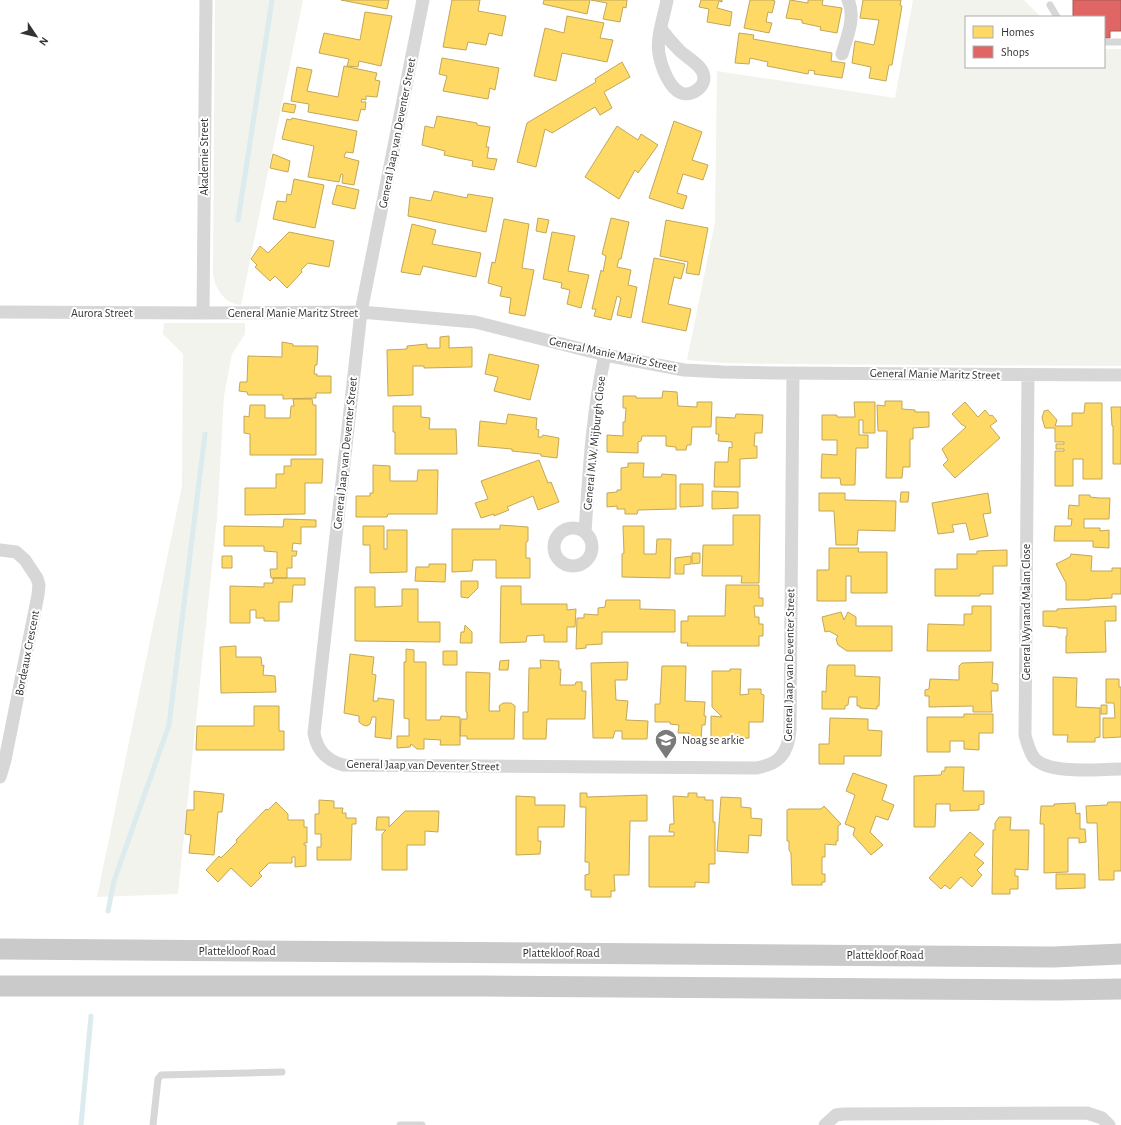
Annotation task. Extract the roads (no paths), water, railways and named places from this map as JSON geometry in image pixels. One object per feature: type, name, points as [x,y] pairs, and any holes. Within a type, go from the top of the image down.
[{"type":"main road","name":"Plattekloof Road","points":[[0,949],[1053,957],[1121,954]]},
{"type":"main road","points":[[0,986],[483,986],[1049,990],[1121,989]]},
{"type":"street","name":"Akademie Street","points":[[203,313],[206,0]]},
{"type":"street","name":"General Jaap van Deventer Street","points":[[423,0],[361,312],[314,733],[319,748],[324,755],[334,762],[343,765],[756,768],[775,762],[786,749],[790,730],[793,373]]},
{"type":"street","points":[[661,29],[669,40],[699,66],[704,73],[704,80],[700,88],[688,94],[679,92],[670,83],[664,73],[659,54],[659,41],[661,29],[667,0]]},
{"type":"street","points":[[842,54],[849,28],[851,12],[848,0]]},
{"type":"street","name":"Aurora Street","points":[[0,312],[203,313]]},
{"type":"street","name":"General Manie Maritz Street","points":[[203,313],[361,312],[475,322],[605,355],[684,370],[793,373],[1121,375]]},
{"type":"street","name":"General M.W. Mijburgh Close","points":[[585,532],[596,400],[605,355]]},
{"type":"street","name":"General Wynand Malan Close","points":[[1028,375],[1025,735],[1029,749],[1035,759],[1047,766],[1059,769],[1121,769]]},
{"type":"street","name":"Bordeaux Crescent","points":[[0,550],[16,552],[25,560],[37,578],[39,585],[5,760],[0,777]]},
{"type":"street","points":[[825,1125],[836,1115],[843,1114],[1087,1113],[1102,1118],[1109,1125]]},
{"type":"lane","points":[[1050,5],[1056,16]]},
{"type":"lane","points":[[1105,42],[1121,42]]},
{"type":"lane","points":[[153,1125],[158,1079],[161,1075],[282,1072]]},
{"type":"lane","points":[[400,1125],[422,1125]]},
{"type":"waterway","points":[[238,220],[272,0]]},
{"type":"waterway","points":[[108,911],[114,881],[169,725],[205,434]]},
{"type":"waterway","points":[[81,1125],[91,1016]]},
{"type":"place","name":"Noag se arkie","points":[[666,760]]}]
